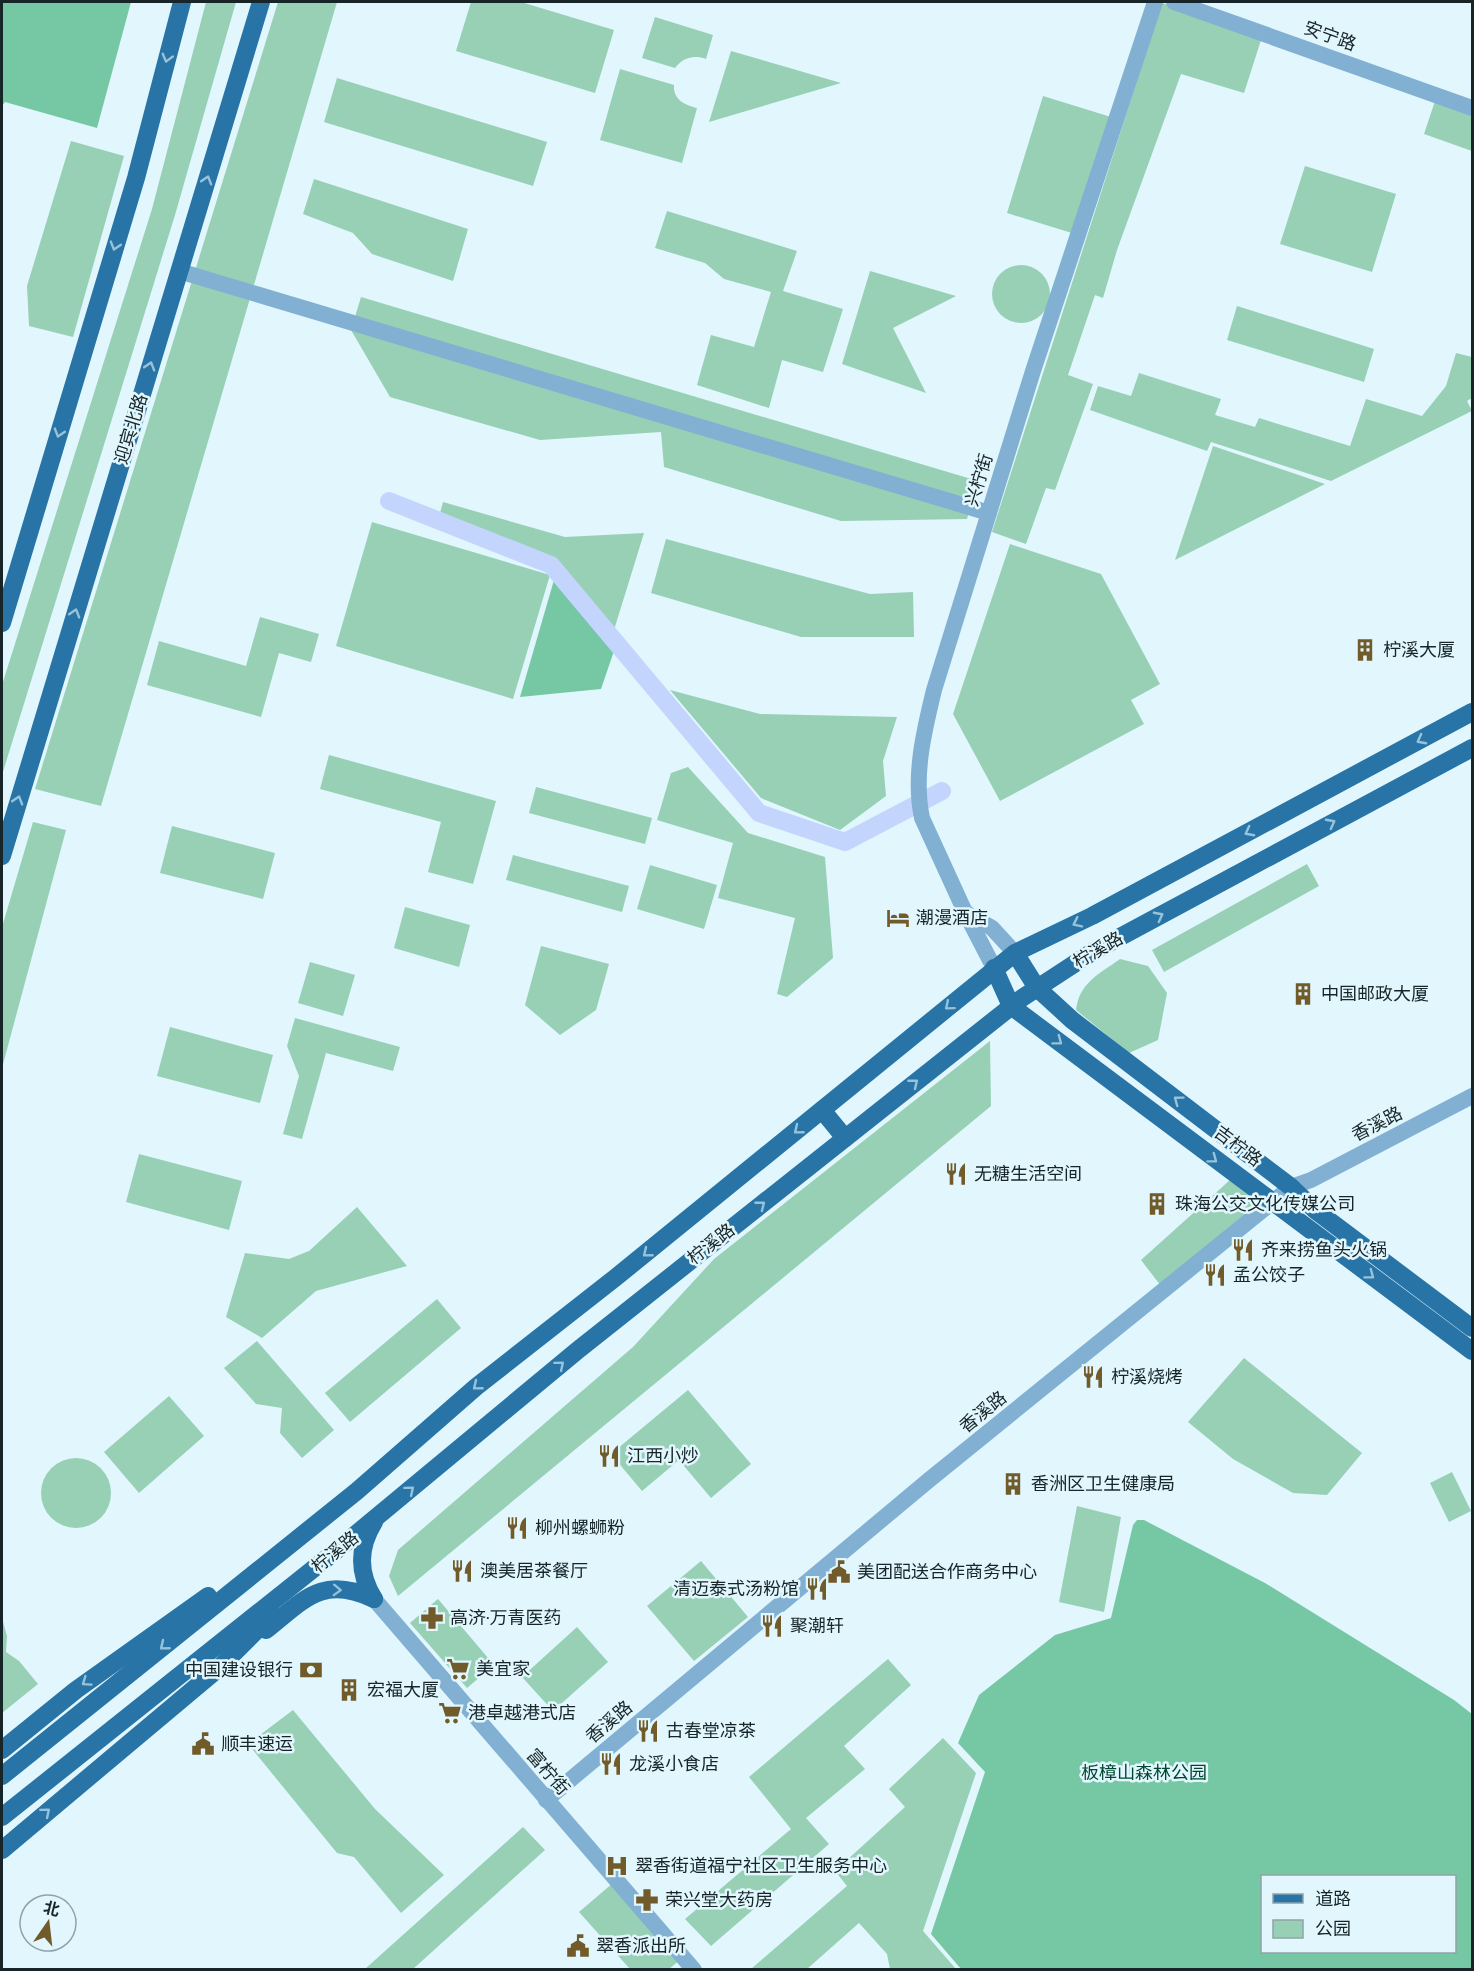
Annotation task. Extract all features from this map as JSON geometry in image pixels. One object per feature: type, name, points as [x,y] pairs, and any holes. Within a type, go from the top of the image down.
[{"type":"main road","points":[[2,623],[136,177],[182,2]]},
{"type":"main road","name":"迎宾北路","points":[[2,856],[261,2]]},
{"type":"main road","name":"柠溪路","points":[[2,1776],[357,1491],[476,1387],[615,1278],[994,968],[1015,953],[1092,916],[1473,712]]},
{"type":"main road","name":"柠溪路","points":[[2,1817],[332,1554],[578,1350],[1011,1006],[1094,951],[1473,748]]},
{"type":"main road","points":[[1226,844],[1243,871]]},
{"type":"main road","name":"吉柠路","points":[[1015,953],[1036,988],[1072,1020],[1291,1187],[1315,1210],[1473,1328]]},
{"type":"main road","points":[[994,968],[1011,1006],[1473,1351]]},
{"type":"main road","points":[[822,1110],[845,1138]]},
{"type":"main road","points":[[2,1750],[85,1683],[357,1491]]},
{"type":"main road","points":[[374,1599],[366,1586],[361,1563],[367,1534],[378,1516]]},
{"type":"main road","points":[[220,1667],[332,1554]]},
{"type":"main road","points":[[2,1850],[220,1667],[308,1597],[320,1590],[344,1589],[374,1599]]},
{"type":"main road","points":[[244,1624],[281,1606],[308,1597]]},
{"type":"street","name":"兴柠街","points":[[994,968],[965,912],[922,818],[919,803],[924,728],[1033,371],[1155,2]]},
{"type":"street","name":"安宁路","points":[[1174,2],[1473,108]]},
{"type":"street","points":[[179,271],[989,513]]},
{"type":"street","points":[[965,912],[992,928],[1015,953]]},
{"type":"street","name":"香溪路","points":[[546,1800],[929,1480],[1291,1187],[1311,1180],[1473,1096]]},
{"type":"street","name":"富柠街","points":[[374,1599],[694,1970]]},
{"type":"green space","points":[[2,2],[131,2],[97,128],[5,102],[2,106]]},
{"type":"green space","points":[[206,2],[236,2],[175,215],[2,775],[2,685],[152,209]]},
{"type":"green space","points":[[278,2],[337,2],[101,806],[35,789]]},
{"type":"green space","points":[[471,2],[521,2],[614,30],[595,93],[456,51]]},
{"type":"green space","points":[[1162,3],[1262,37],[1244,93],[1181,74],[1117,250],[1103,298],[1095,295],[1068,375],[1093,384],[1055,490],[1046,488],[1026,544],[992,532]]},
{"type":"green space","points":[[655,17],[713,35],[706,59],[689,58],[675,68],[642,58]]},
{"type":"green space","points":[[731,51],[841,83],[709,122]]},
{"type":"green space","points":[[620,69],[674,85],[678,98],[697,108],[682,163],[600,140]]},
{"type":"green space","points":[[337,78],[547,142],[533,186],[324,122]]},
{"type":"green space","points":[[1043,96],[1111,117],[1075,234],[1007,213]]},
{"type":"green space","points":[[1435,101],[1472,113],[1472,151],[1424,134]]},
{"type":"green space","points":[[71,141],[124,156],[73,337],[29,326],[27,286]]},
{"type":"green space","points":[[1305,166],[1396,194],[1372,272],[1280,244]]},
{"type":"green space","points":[[314,179],[468,229],[453,281],[372,254],[353,233],[303,214]]},
{"type":"green space","points":[[667,211],[797,251],[783,291],[843,309],[823,372],[782,360],[769,408],[697,385],[711,335],[754,347],[771,292],[724,279],[705,263],[655,248]]},
{"type":"green space","points":[[1015,265],[1027,265],[1042,273],[1050,288],[1050,300],[1042,315],[1027,323],[1015,323],[1000,315],[992,300],[992,288],[1000,273]]},
{"type":"green space","points":[[870,271],[956,296],[893,328],[926,393],[842,364]]},
{"type":"green space","points":[[361,297],[978,481],[967,519],[841,521],[664,467],[661,432],[540,440],[390,397],[351,330]]},
{"type":"green space","points":[[1237,306],[1374,349],[1364,382],[1227,340]]},
{"type":"green space","points":[[1456,353],[1472,357],[1472,398],[1467,401],[1472,411],[1331,481],[1211,442],[1207,451],[1090,410],[1098,386],[1131,396],[1139,373],[1221,399],[1215,415],[1255,427],[1259,418],[1350,446],[1366,399],[1422,416],[1446,386]]},
{"type":"green space","points":[[1213,446],[1325,484],[1175,560]]},
{"type":"green space","points":[[443,502],[565,537],[644,533],[614,630],[557,559],[440,513]]},
{"type":"green space","points":[[372,522],[550,575],[513,699],[336,646]]},
{"type":"green space","points":[[666,539],[870,594],[913,592],[914,637],[801,637],[651,593]]},
{"type":"green space","points":[[1010,544],[1101,574],[1160,684],[1131,700],[1144,724],[1000,801],[953,714]]},
{"type":"green space","points":[[554,580],[615,648],[601,689],[520,697]]},
{"type":"green space","points":[[260,617],[319,634],[311,662],[279,653],[261,717],[147,685],[159,641],[246,666]]},
{"type":"green space","points":[[670,690],[760,714],[897,717],[883,761],[886,796],[840,830],[761,798]]},
{"type":"green space","points":[[329,755],[496,801],[473,884],[428,872],[441,822],[320,789]]},
{"type":"green space","points":[[688,767],[748,833],[825,857],[833,958],[787,997],[777,994],[795,918],[718,898],[733,843],[657,820],[671,773]]},
{"type":"green space","points":[[536,787],[652,818],[645,844],[529,813]]},
{"type":"green space","points":[[33,822],[66,830],[2,1068],[2,927]]},
{"type":"green space","points":[[172,826],[275,853],[263,899],[160,873]]},
{"type":"green space","points":[[513,855],[629,886],[622,912],[506,880]]},
{"type":"green space","points":[[1307,864],[1319,886],[1164,972],[1152,950]]},
{"type":"green space","points":[[650,865],[717,885],[704,929],[637,909]]},
{"type":"green space","points":[[405,907],[470,925],[459,967],[394,948]]},
{"type":"green space","points":[[541,946],[609,964],[596,1010],[560,1035],[525,1005]]},
{"type":"green space","points":[[1120,959],[1148,966],[1167,993],[1158,1040],[1129,1053],[1076,1010],[1081,993],[1091,980]]},
{"type":"green space","points":[[310,962],[355,975],[343,1016],[298,1003]]},
{"type":"green space","points":[[295,1018],[400,1047],[393,1071],[326,1053],[302,1139],[283,1134],[299,1076],[287,1046]]},
{"type":"green space","points":[[170,1027],[273,1055],[260,1103],[157,1076]]},
{"type":"green space","points":[[990,1041],[991,1106],[398,1596],[389,1576],[398,1550],[633,1347],[714,1259]]},
{"type":"green space","points":[[139,1154],[242,1181],[229,1230],[126,1202]]},
{"type":"green space","points":[[1230,1180],[1264,1204],[1161,1286],[1141,1260]]},
{"type":"green space","points":[[357,1207],[407,1266],[316,1291],[262,1338],[226,1317],[245,1253],[289,1259],[309,1251]]},
{"type":"green space","points":[[437,1299],[461,1328],[350,1422],[325,1393]]},
{"type":"green space","points":[[257,1341],[334,1430],[302,1458],[280,1433],[282,1408],[256,1404],[224,1368]]},
{"type":"green space","points":[[1244,1358],[1362,1453],[1327,1495],[1293,1493],[1233,1459],[1188,1422]]},
{"type":"green space","points":[[688,1390],[751,1464],[711,1498],[679,1460],[642,1491],[611,1454]]},
{"type":"green space","points":[[169,1396],[204,1436],[139,1493],[104,1452]]},
{"type":"green space","points":[[76,1458],[89,1461],[101,1468],[108,1480],[111,1493],[108,1506],[101,1518],[89,1525],[76,1528],[63,1525],[51,1518],[44,1506],[41,1493],[44,1480],[51,1468],[63,1461]]},
{"type":"green space","points":[[1452,1472],[1471,1511],[1449,1522],[1430,1483]]},
{"type":"green space","points":[[1077,1506],[1121,1517],[1104,1612],[1059,1602]]},
{"type":"green space","name":"板樟山森林公园","points":[[1137,1520],[1144,1520],[1265,1583],[1454,1700],[1472,1714],[1472,1969],[961,1969],[931,1934],[985,1772],[958,1743],[979,1695],[1055,1635],[1111,1618],[1133,1525]]},
{"type":"green space","points":[[701,1561],[748,1617],[694,1661],[647,1606]]},
{"type":"green space","points":[[438,1599],[494,1665],[467,1688],[410,1623]]},
{"type":"green space","points":[[2,1618],[7,1636],[6,1652],[19,1661],[38,1684],[2,1713]]},
{"type":"green space","points":[[577,1627],[608,1662],[553,1711],[522,1677]]},
{"type":"green space","points":[[888,1659],[911,1685],[844,1746],[865,1769],[806,1818],[829,1844],[711,1946],[685,1919],[791,1829],[749,1777]]},
{"type":"green space","points":[[293,1710],[375,1809],[444,1875],[401,1913],[354,1857],[337,1853],[248,1744]]},
{"type":"green space","points":[[943,1738],[976,1773],[923,1931],[956,1969],[890,1969],[887,1954],[859,1923],[807,1969],[751,1969],[847,1886],[835,1871],[905,1807],[889,1789]]},
{"type":"green space","points":[[523,1827],[545,1850],[413,1969],[365,1969]]},
{"type":"green space","points":[[613,1883],[681,1959],[669,1969],[630,1969],[579,1912]]},
{"type":"waterway","points":[[389,501],[551,565],[759,813],[845,842],[942,791]]},
{"type":"place","name":"柠溪大厦","points":[[1365,650]]},
{"type":"place","name":"潮漫酒店","points":[[898,918]]},
{"type":"place","name":"中国邮政大厦","points":[[1303,994]]},
{"type":"place","name":"无糖生活空间","points":[[956,1174]]},
{"type":"place","name":"珠海公交文化传媒公司","points":[[1157,1204]]},
{"type":"place","name":"齐来捞鱼头火锅","points":[[1243,1250]]},
{"type":"place","name":"孟公饺子","points":[[1215,1275]]},
{"type":"place","name":"柠溪烧烤","points":[[1093,1377]]},
{"type":"place","name":"江西小炒","points":[[609,1456]]},
{"type":"place","name":"香洲区卫生健康局","points":[[1013,1484]]},
{"type":"place","name":"柳州螺蛳粉","points":[[517,1528]]},
{"type":"place","name":"澳美居茶餐厅","points":[[462,1571]]},
{"type":"place","name":"美团配送合作商务中心","points":[[839,1572]]},
{"type":"place","name":"清迈泰式汤粉馆","points":[[817,1589]]},
{"type":"place","name":"高济·万青医药","points":[[432,1618]]},
{"type":"place","name":"聚潮轩","points":[[772,1626]]},
{"type":"place","name":"美宜家","points":[[458,1669]]},
{"type":"place","name":"中国建设银行","points":[[311,1670]]},
{"type":"place","name":"宏福大厦","points":[[349,1690]]},
{"type":"place","name":"港卓越港式店","points":[[450,1713]]},
{"type":"place","name":"古春堂凉茶","points":[[648,1731]]},
{"type":"place","name":"顺丰速运","points":[[203,1744]]},
{"type":"place","name":"龙溪小食店","points":[[611,1764]]},
{"type":"place","name":"翠香街道福宁社区卫生服务中心","points":[[617,1866]]},
{"type":"place","name":"荣兴堂大药房","points":[[647,1900]]},
{"type":"place","name":"翠香派出所","points":[[578,1946]]}]
